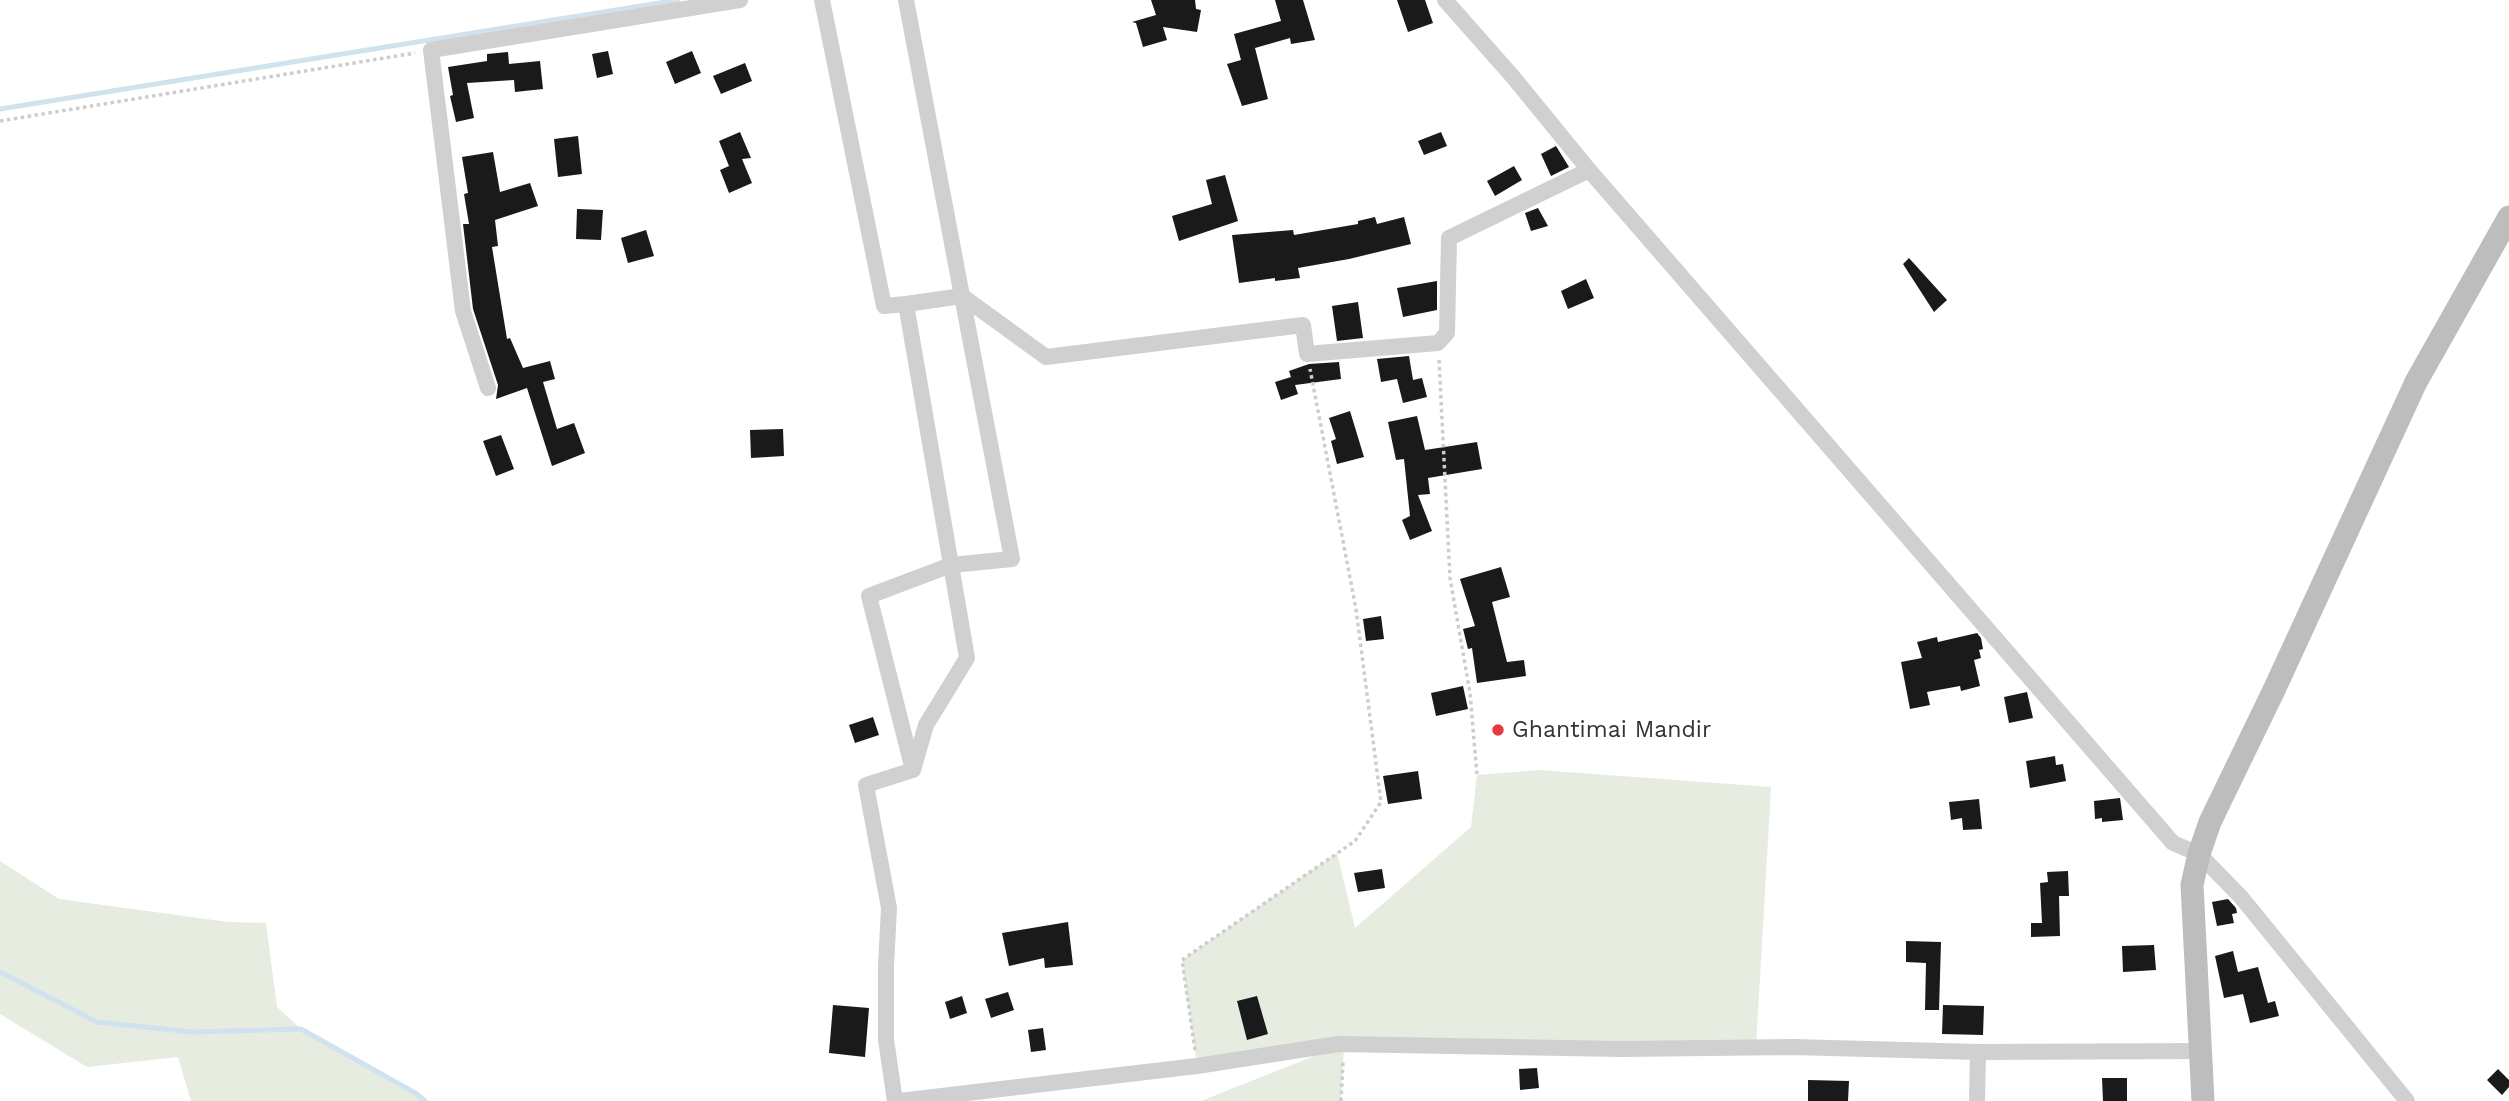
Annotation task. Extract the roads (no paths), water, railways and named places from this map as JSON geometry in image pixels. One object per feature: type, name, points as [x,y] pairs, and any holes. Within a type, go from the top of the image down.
[{"type":"main road","points":[[2203,1101],[2192,885],[2210,822],[2416,382],[2509,217]]},
{"type":"street","points":[[488,388],[463,311],[431,50],[740,0]]},
{"type":"street","points":[[822,0],[884,306],[962,296],[1046,357],[1303,325],[1307,354],[1438,343],[1447,332],[1449,238],[1589,170]]},
{"type":"street","points":[[906,0],[1012,559],[951,565],[869,596],[914,770]]},
{"type":"street","points":[[1445,0],[1589,170],[2173,843],[2199,854],[2241,897],[2407,1101]]},
{"type":"street","points":[[906,304],[967,658],[926,725],[914,770]]},
{"type":"street","points":[[914,770],[866,785],[890,908],[886,966],[886,1040],[897,1101],[1197,1066],[1344,1044],[1621,1049],[1794,1047],[1978,1052],[2201,1051]]},
{"type":"street","points":[[1977,1101],[1978,1052]]},
{"type":"waterway","points":[[0,109],[678,0]]},
{"type":"waterway","points":[[0,972],[97,1022],[192,1032],[301,1029],[425,1101]]},
{"type":"place","name":"Ghantimai Mandir","points":[[1498,730]]}]
